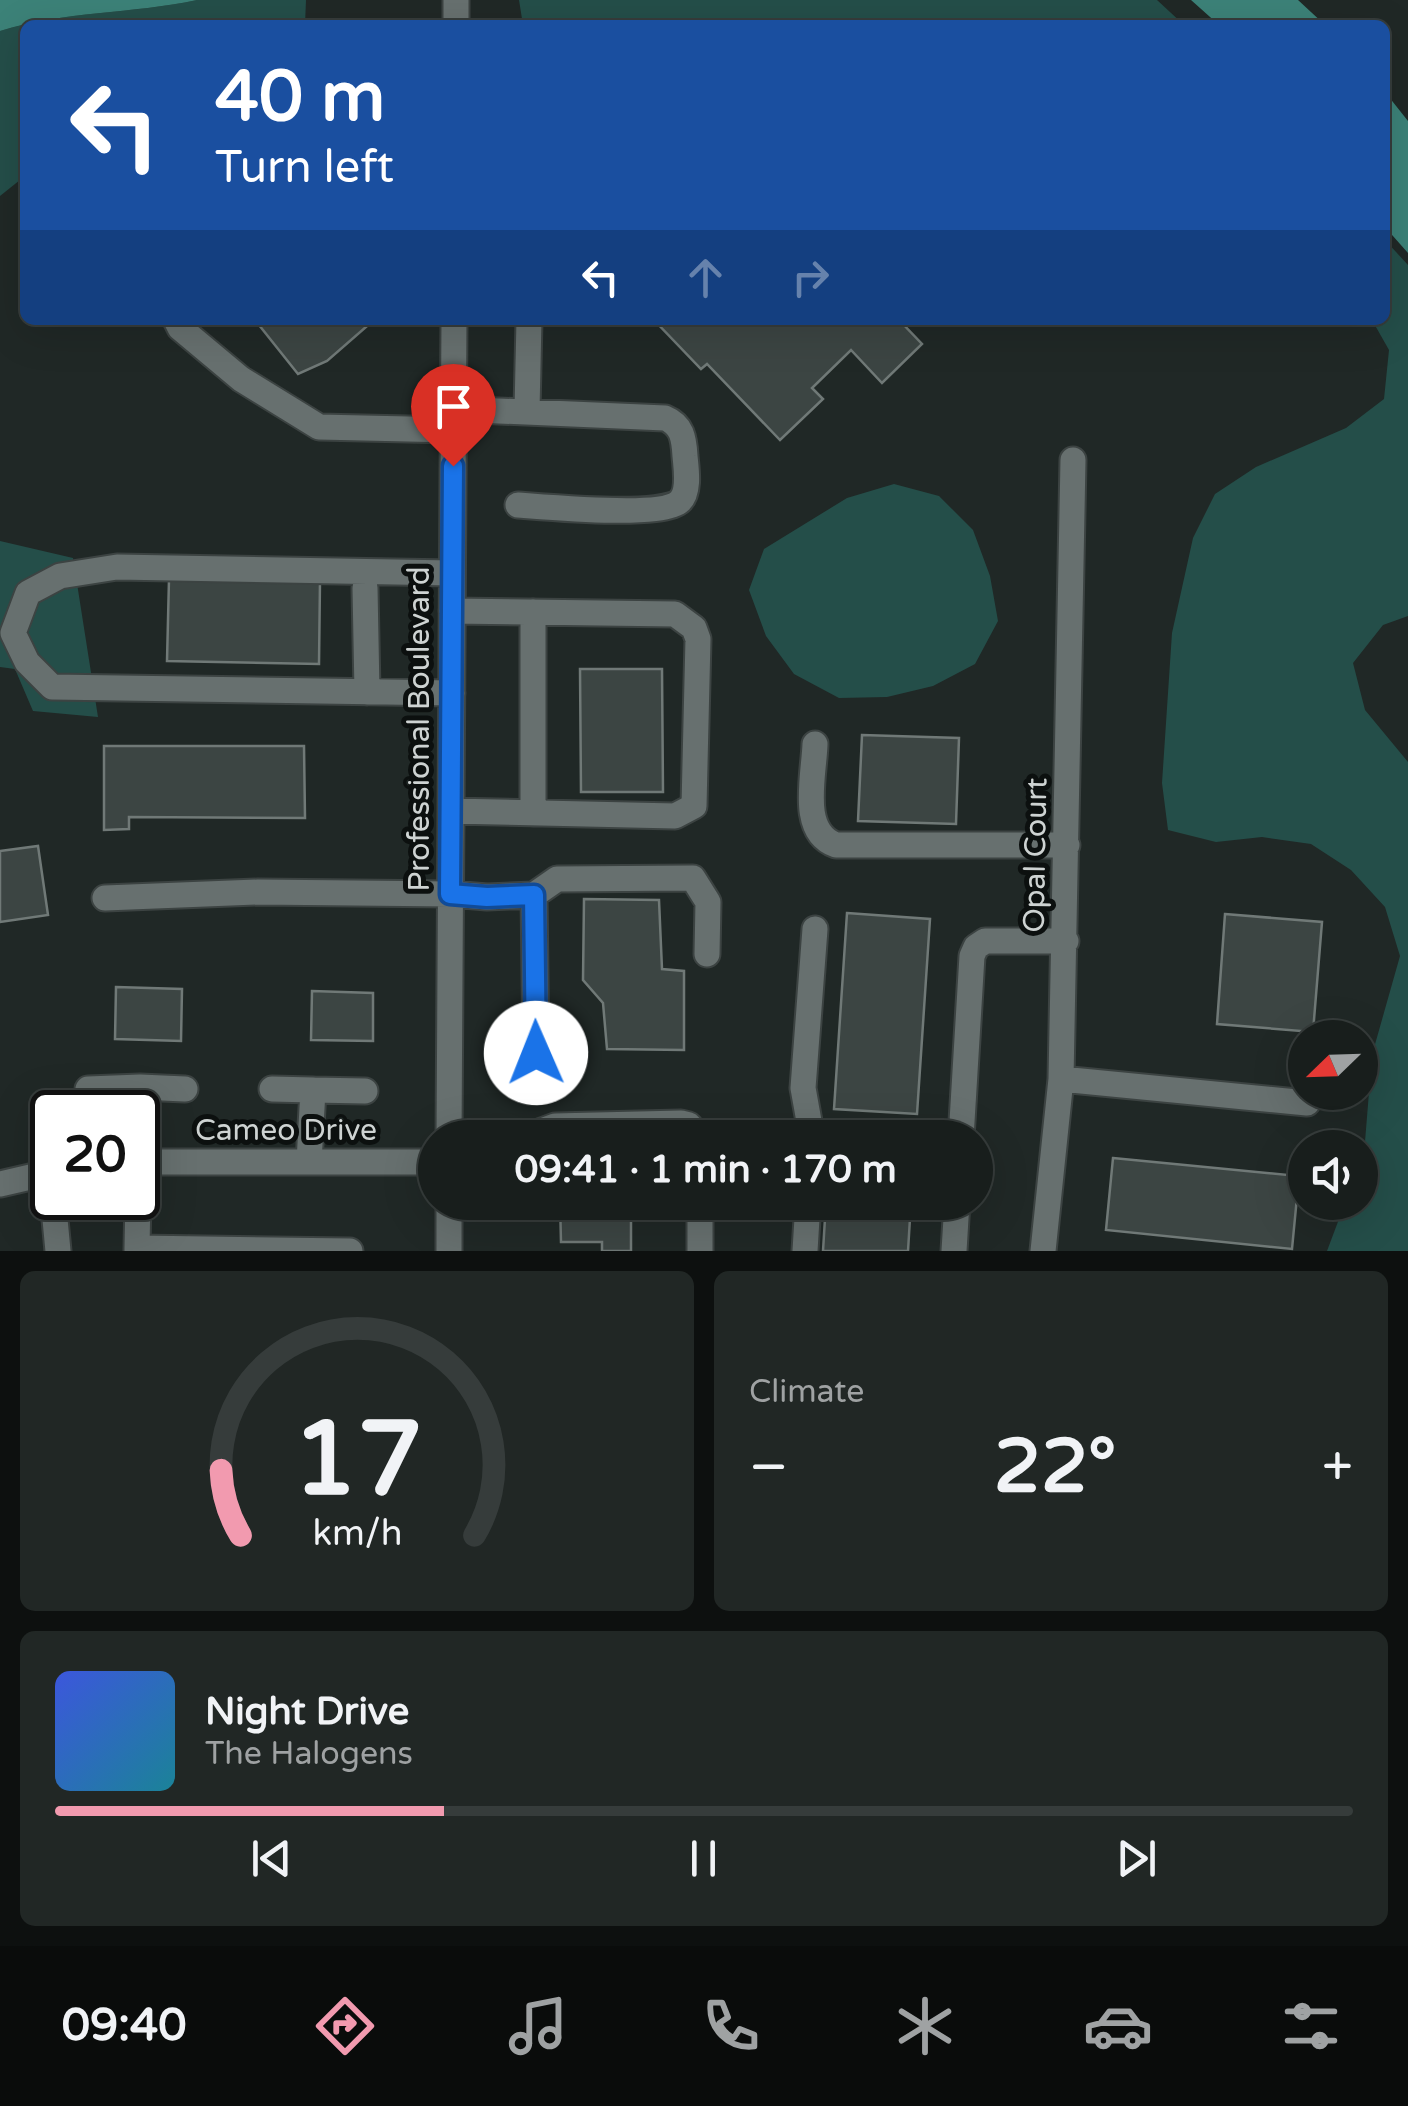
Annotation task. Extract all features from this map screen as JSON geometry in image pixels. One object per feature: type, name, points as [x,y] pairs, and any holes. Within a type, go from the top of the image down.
[{"type":"street","points":[[178,325],[241,379],[319,427],[527,410],[665,418],[674,422],[683,435],[686,481],[683,498],[677,504],[650,510],[518,506]]},
{"type":"street","name":"Professional Boulevard","points":[[449,1120],[454,325]]},
{"type":"street","points":[[527,410],[529,325]]},
{"type":"street","name":"Opal Court","points":[[1043,1251],[1061,1079],[1074,460]]},
{"type":"street","points":[[452,574],[117,567],[60,576],[28,592],[13,633],[27,662],[52,687],[452,693]]},
{"type":"street","points":[[365,588],[368,692]]},
{"type":"street","points":[[451,811],[675,816],[685,813],[694,806],[698,639],[694,628],[675,614],[452,611]]},
{"type":"street","points":[[533,612],[533,813]]},
{"type":"street","points":[[816,744],[813,823],[825,841],[836,845],[1068,846]]},
{"type":"street","points":[[105,898],[258,892],[487,897],[534,895],[556,878],[693,878],[708,902],[707,954]]},
{"type":"street","points":[[534,895],[536,1053]]},
{"type":"street","points":[[809,1120],[803,1088],[814,928]]},
{"type":"street","points":[[962,1120],[972,956],[976,947],[985,941],[1066,941]]},
{"type":"street","points":[[1061,1079],[1288,1101]]},
{"type":"street","points":[[88,1089],[185,1089]]},
{"type":"street","points":[[272,1089],[365,1091]]},
{"type":"street","points":[[308,1162],[313,1090]]},
{"type":"street","name":"Cameo Drive","points":[[160,1162],[418,1162]]},
{"type":"street","points":[[0,1184],[30,1184]]},
{"type":"street","points":[[55,1220],[58,1251]]},
{"type":"street","points":[[138,1220],[137,1250],[350,1251]]},
{"type":"street","points":[[449,1220],[449,1251]]},
{"type":"street","points":[[700,1220],[700,1251]]},
{"type":"street","points":[[805,1251],[807,1220]]},
{"type":"street","points":[[954,1251],[956,1220]]},
{"type":"shaded area","points":[[0,0],[197,0],[49,20],[20,20],[20,25],[0,31]]},
{"type":"shaded area","points":[[197,0],[306,0],[305,20],[49,20]]},
{"type":"shaded area","points":[[519,0],[1157,0],[1179,20],[522,20]]},
{"type":"shaded area","points":[[1191,0],[1298,0],[1320,20],[1213,20]]},
{"type":"shaded area","points":[[20,25],[20,180],[0,196],[0,31]]},
{"type":"shaded area","points":[[1390,98],[1408,121],[1408,253],[1390,233]]},
{"type":"shaded area","points":[[1390,245],[1408,265],[1408,616],[1383,625],[1353,663],[1365,710],[1408,762],[1408,1251],[1327,1251],[1339,1220],[1378,1220],[1378,1130],[1366,1130],[1368,1110],[1378,1110],[1378,1034],[1400,956],[1385,907],[1351,870],[1311,844],[1262,837],[1216,842],[1168,830],[1162,783],[1172,633],[1193,538],[1215,494],[1256,467],[1346,428],[1384,399],[1389,350],[1375,325],[1390,325]]},
{"type":"shaded area","points":[[894,484],[939,496],[973,530],[990,576],[998,621],[975,664],[933,686],[887,697],[839,698],[794,674],[766,636],[749,590],[764,549],[847,498]]},
{"type":"shaded area","points":[[0,541],[73,558],[98,717],[33,711],[15,669],[0,667]]},
{"type":"building","points":[[259,325],[368,325],[327,361],[298,374]]},
{"type":"building","points":[[659,325],[904,325],[922,344],[882,383],[851,350],[812,388],[823,399],[780,440],[707,364],[701,369]]},
{"type":"building","points":[[169,579],[320,581],[319,664],[167,661]]},
{"type":"building","points":[[580,669],[662,669],[663,792],[581,792]]},
{"type":"building","points":[[862,735],[959,738],[956,824],[858,821]]},
{"type":"building","points":[[104,746],[304,746],[305,818],[129,817],[129,829],[104,830]]},
{"type":"building","points":[[38,846],[48,915],[0,922],[0,851]]},
{"type":"building","points":[[584,899],[659,900],[662,969],[684,971],[684,1050],[607,1049],[603,1003],[583,980]]},
{"type":"building","points":[[847,913],[930,919],[917,1114],[834,1109]]},
{"type":"building","points":[[1225,914],[1322,922],[1314,1020],[1288,1020],[1288,1030],[1217,1024]]},
{"type":"building","points":[[116,987],[182,989],[181,1041],[115,1039]]},
{"type":"building","points":[[312,991],[373,993],[373,1041],[311,1040]]},
{"type":"building","points":[[1113,1158],[1288,1175],[1288,1220],[1295,1220],[1292,1249],[1106,1230]]},
{"type":"building","points":[[560,1220],[631,1220],[631,1251],[602,1251],[602,1242],[561,1242]]},
{"type":"building","points":[[825,1220],[910,1220],[908,1251],[823,1251]]},
{"type":"route","points":[[453,466],[450,894],[534,895],[536,1053]]}]
